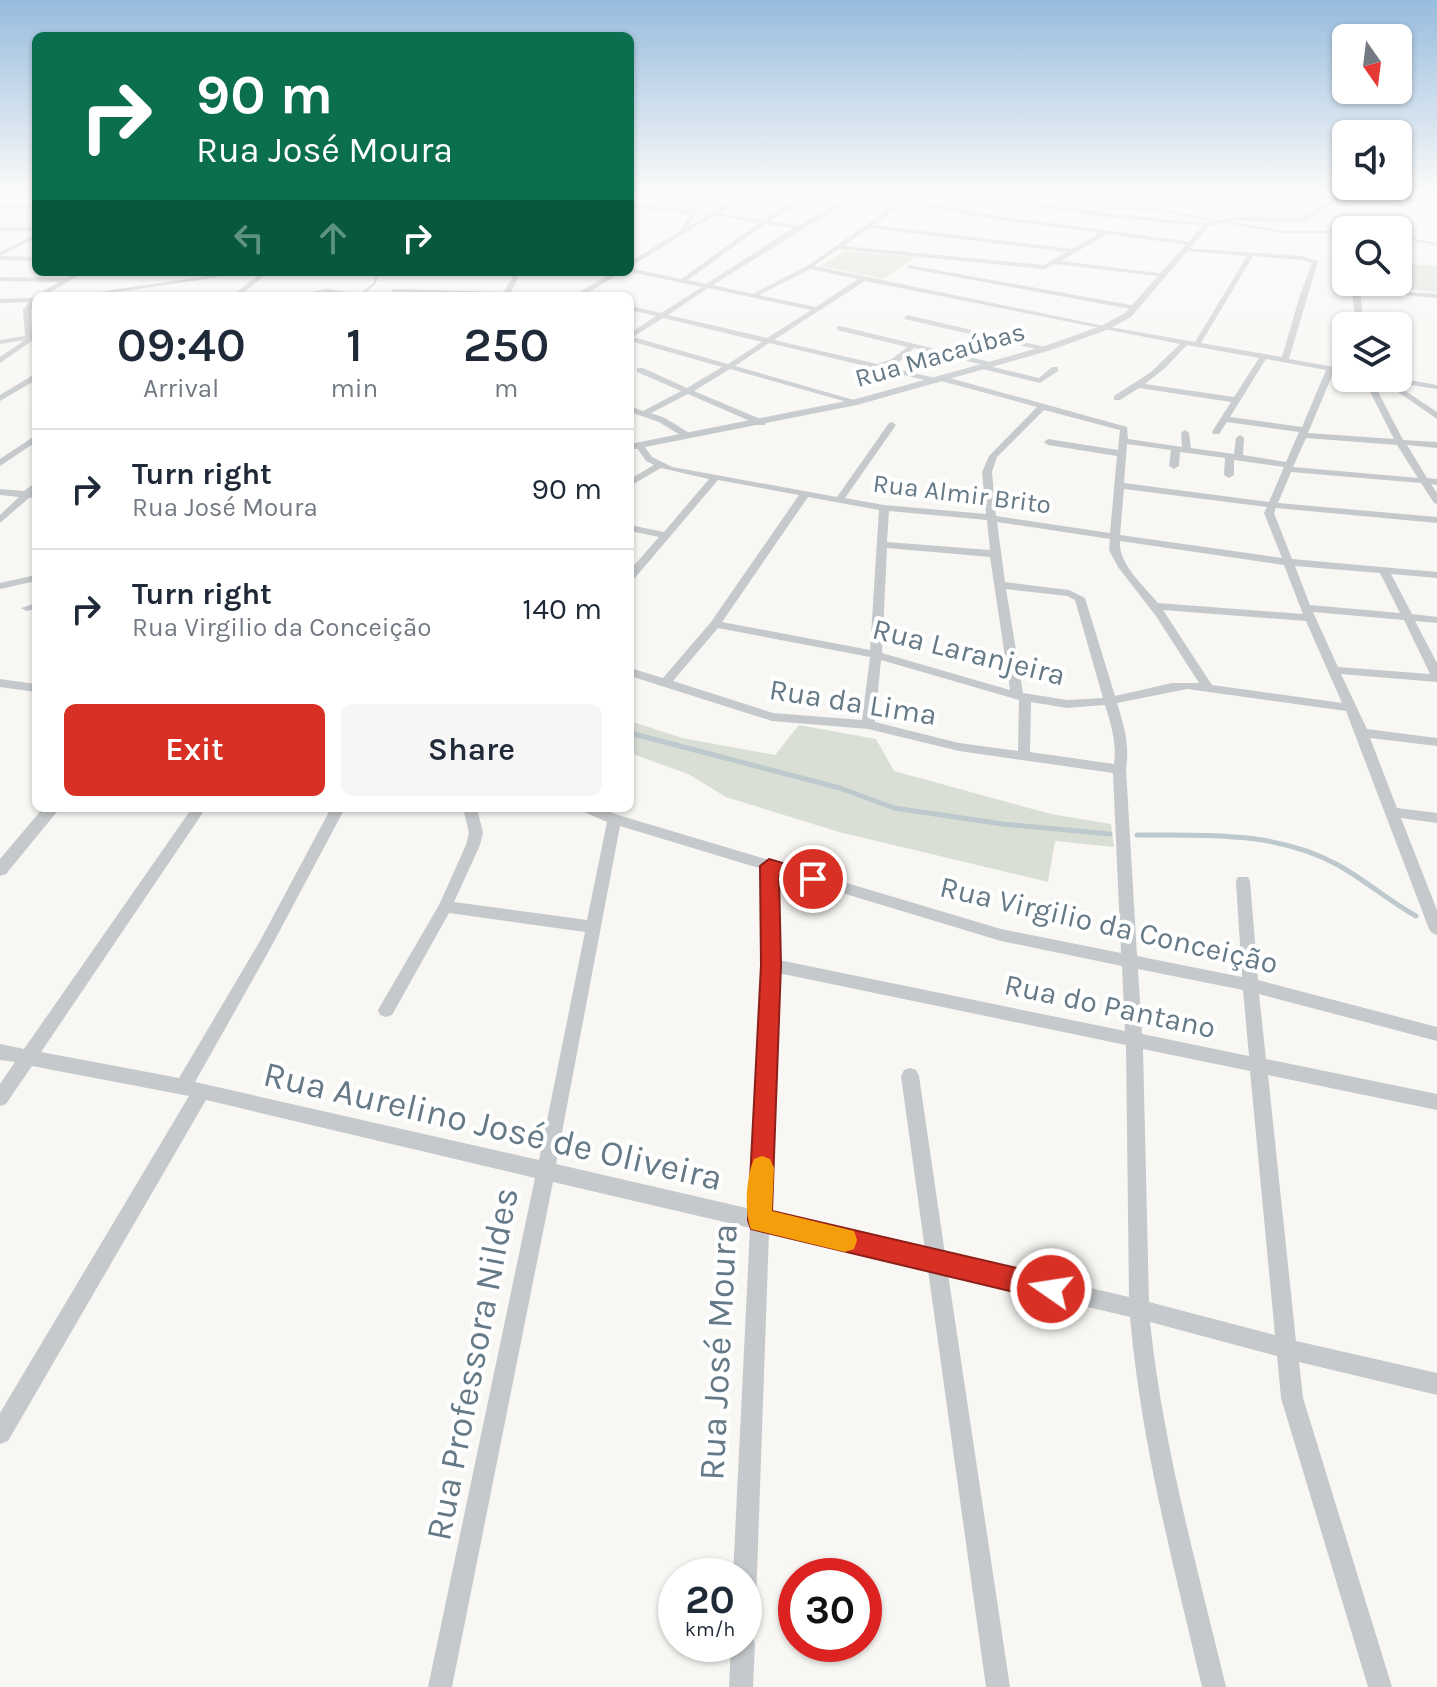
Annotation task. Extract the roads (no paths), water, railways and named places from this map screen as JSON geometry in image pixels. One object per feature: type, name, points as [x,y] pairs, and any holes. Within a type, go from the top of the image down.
[{"type":"street","points":[[649,273],[817,309]]},
{"type":"street","points":[[682,281],[693,273]]},
{"type":"street","points":[[634,335],[730,273]]},
{"type":"street","points":[[755,295],[798,273]]},
{"type":"street","points":[[838,273],[1104,328],[1331,368],[1270,505],[1270,518],[1308,613],[1352,708],[1437,929]]},
{"type":"street","points":[[886,283],[901,273]]},
{"type":"street","points":[[941,273],[1136,308]]},
{"type":"street","points":[[1142,273],[1165,275]]},
{"type":"street","points":[[1197,344],[1240,273]]},
{"type":"street","points":[[1285,360],[1312,273]]},
{"type":"street","name":"Rua Macaúbas","points":[[635,446],[857,402],[1045,349],[1104,328],[1136,308],[1165,275]]},
{"type":"street","points":[[46,292],[74,276]]},
{"type":"street","points":[[131,292],[226,276]]},
{"type":"street","points":[[240,292],[261,276]]},
{"type":"street","points":[[586,292],[612,276]]},
{"type":"street","points":[[645,413],[690,389],[864,278]]},
{"type":"street","points":[[0,279],[66,280]]},
{"type":"street","points":[[1358,312],[1355,292],[1363,289],[1437,297]]},
{"type":"street","points":[[394,291],[410,292]]},
{"type":"street","points":[[320,292],[340,292]]},
{"type":"street","points":[[0,301],[32,298]]},
{"type":"street","points":[[0,361],[26,345],[32,337],[27,310],[32,303]]},
{"type":"street","points":[[634,309],[940,380],[1119,426],[1125,436],[1112,535],[1114,550],[1208,688]]},
{"type":"street","points":[[907,317],[1045,349]]},
{"type":"street","points":[[840,328],[1040,381],[1055,369]]},
{"type":"street","points":[[0,342],[32,337]]},
{"type":"street","points":[[634,339],[857,402]]},
{"type":"street","points":[[1117,398],[1141,386],[1185,342]]},
{"type":"street","points":[[876,366],[895,361],[913,345]]},
{"type":"street","points":[[1216,432],[1264,356]]},
{"type":"street","points":[[640,370],[690,389],[762,423]]},
{"type":"street","points":[[0,399],[32,379]]},
{"type":"street","points":[[1412,383],[1437,387]]},
{"type":"street","points":[[1141,386],[1235,400]]},
{"type":"street","points":[[1374,392],[1400,442],[1437,501]]},
{"type":"street","points":[[1403,392],[1437,416]]},
{"type":"street","points":[[1024,756],[1021,694],[995,554],[987,472],[989,462],[1041,408]]},
{"type":"street","points":[[634,410],[688,436]]},
{"type":"street","points":[[1224,419],[1304,433],[1437,445]]},
{"type":"street","points":[[839,500],[892,425]]},
{"type":"street","points":[[1174,466],[1185,433]]},
{"type":"street","points":[[1125,436],[1289,467],[1437,482]]},
{"type":"street","points":[[1229,475],[1240,438]]},
{"type":"street","points":[[0,463],[32,441]]},
{"type":"street","points":[[1048,442],[1123,454]]},
{"type":"street","points":[[635,446],[660,465]]},
{"type":"street","points":[[634,481],[660,465]]},
{"type":"street","name":"Rua Almir Brito","points":[[660,465],[884,508],[993,518],[1236,557],[1437,575]]},
{"type":"street","points":[[634,572],[715,478]]},
{"type":"street","points":[[1118,485],[1270,505],[1437,520]]},
{"type":"street","points":[[0,492],[31,495]]},
{"type":"street","points":[[665,683],[715,624],[805,494]]},
{"type":"street","points":[[0,520],[31,495]]},
{"type":"street","points":[[868,725],[876,654],[884,508]]},
{"type":"street","points":[[634,529],[665,535]]},
{"type":"street","points":[[881,544],[995,554]]},
{"type":"street","points":[[1334,670],[1437,676],[1384,570]]},
{"type":"street","points":[[0,586],[32,579]]},
{"type":"street","points":[[1000,585],[1069,593],[1080,598],[1120,735],[1122,753],[1119,769],[1134,1039],[1139,1309],[1149,1400],[1214,1687]]},
{"type":"street","points":[[1155,606],[1437,620]]},
{"type":"street","name":"Rua Laranjeira","points":[[715,624],[876,654],[1068,704],[1093,704],[1168,686],[1208,688],[1352,708]]},
{"type":"street","name":"Rua da Lima","points":[[634,673],[772,717],[868,725],[959,747],[1119,769]]},
{"type":"street","points":[[0,683],[32,687]]},
{"type":"street","points":[[1362,733],[1437,742]]},
{"type":"street","points":[[0,870],[49,812]]},
{"type":"street","points":[[0,1098],[196,812]]},
{"type":"street","points":[[0,1433],[192,1090],[336,812]]},
{"type":"street","points":[[386,1010],[445,907],[473,845],[476,833],[471,812]]},
{"type":"street","name":"Rua Virgilio da Conceição","points":[[597,812],[1001,935],[1250,985],[1437,1034]]},
{"type":"street","points":[[1393,812],[1437,818]]},
{"type":"street","name":"Rua Professora Nildes","points":[[440,1687],[546,1171],[614,819]]},
{"type":"street","name":"Rua José Moura","points":[[746,1558],[771,965],[769,866]]},
{"type":"street","points":[[1243,881],[1250,985],[1292,1398],[1380,1687]]},
{"type":"street","points":[[445,907],[594,927]]},
{"type":"street","name":"Rua do Pantano","points":[[771,965],[1437,1102]]},
{"type":"street","name":"Rua Aurelino José de Oliveira","points":[[0,1052],[192,1090],[760,1220],[1139,1309],[1288,1349],[1437,1384]]},
{"type":"street","points":[[910,1076],[998,1687]]},
{"type":"street","points":[[741,1687],[742,1662]]},
{"type":"waterway","points":[[364,292],[374,284],[377,276]]},
{"type":"waterway","points":[[634,734],[840,788],[894,808],[1003,824],[1110,834]]},
{"type":"waterway","points":[[1137,835],[1240,837],[1290,846],[1338,865],[1416,916]]}]
